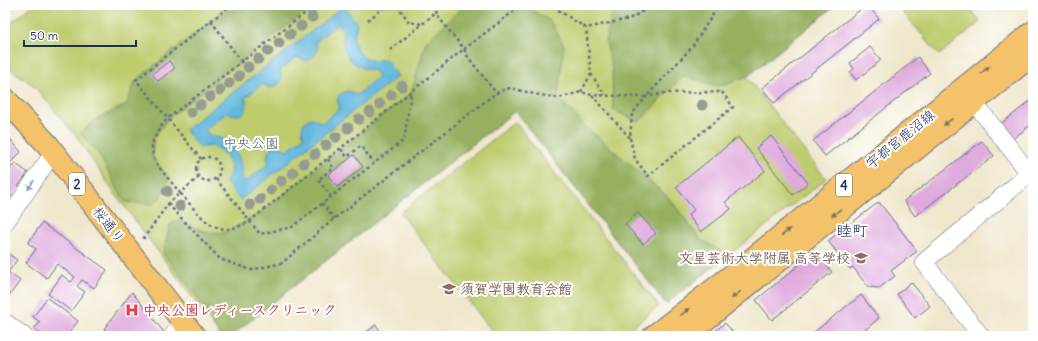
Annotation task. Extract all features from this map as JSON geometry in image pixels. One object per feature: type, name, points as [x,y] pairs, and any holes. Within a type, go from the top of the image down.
[{"type":"main road","name":"宇都宮鹿沼線","points":[[685,336],[968,95],[1033,32]]},
{"type":"main road","name":"宇都宮鹿沼線","points":[[654,336],[968,95],[1033,54]]},
{"type":"main road","name":"桜通り","points":[[5,99],[53,153],[183,331]]},
{"type":"street","points":[[968,95],[1031,173],[924,262],[981,336]]},
{"type":"street","points":[[5,223],[53,153]]},
{"type":"street","points":[[5,322],[20,335]]},
{"type":"path","points":[[201,159],[136,80],[231,5]]},
{"type":"path","points":[[316,5],[168,118],[158,129],[153,139],[153,158],[180,193],[206,222],[217,228],[232,229],[240,227],[250,221],[464,49],[522,5]]},
{"type":"path","points":[[368,20],[387,5]]},
{"type":"path","points":[[397,5],[409,22],[423,24]]},
{"type":"path","points":[[390,50],[436,14],[438,5]]},
{"type":"path","points":[[555,5],[558,10],[586,28],[629,20],[654,5]]},
{"type":"path","points":[[168,204],[220,259],[251,270],[282,262],[334,219],[496,93],[510,88],[558,98],[581,92],[592,95],[646,97],[664,93],[722,92],[733,107],[648,176],[635,159],[630,138],[632,114],[646,97],[692,47],[719,5]]},
{"type":"path","points":[[436,14],[496,93]]},
{"type":"path","points":[[211,21],[242,62]]},
{"type":"path","points":[[586,28],[591,74],[605,95]]},
{"type":"path","points":[[581,92],[591,74]]},
{"type":"path","points":[[216,179],[260,234],[292,227],[404,140],[411,93]]},
{"type":"path","points":[[592,95],[630,138]]},
{"type":"path","points":[[341,149],[347,157],[361,146],[374,163]]},
{"type":"path","points":[[207,156],[218,161],[221,168],[219,176],[216,179],[208,181],[199,177],[196,167],[197,163],[201,159],[207,156]]},
{"type":"path","points":[[328,159],[334,168],[318,180],[331,196]]},
{"type":"path","points":[[143,238],[168,204],[199,177]]},
{"type":"path","points":[[322,203],[334,219]]},
{"type":"green space","name":"中央公園","points":[[33,5],[836,5],[747,77],[826,179],[666,304],[515,111],[231,336],[221,336],[113,191],[77,137],[33,85],[5,65],[5,28]]},
{"type":"green space","points":[[231,5],[314,5],[168,118],[153,139],[153,158],[169,178],[160,198],[153,204],[125,202],[99,155],[81,134],[94,120],[126,105],[136,80]]},
{"type":"green space","points":[[465,5],[523,5],[550,21],[564,45],[558,98],[584,125],[669,198],[700,239],[728,255],[666,304],[515,111],[231,336],[221,336],[212,325],[213,319],[163,253],[170,225],[177,220],[203,231],[225,233],[262,212],[411,93],[426,42]]},
{"type":"green space","points":[[614,5],[836,5],[746,77],[718,86],[683,76],[639,122],[613,110],[612,69],[606,41]]},
{"type":"green space","points":[[897,5],[968,5],[980,22],[939,55]]},
{"type":"green space","points":[[515,122],[659,306],[621,336],[496,336],[400,213]]},
{"type":"water","points":[[344,6],[357,24],[353,39],[357,50],[365,58],[374,61],[385,59],[398,76],[240,200],[226,182],[231,167],[226,156],[213,146],[200,148],[185,130]],"holes":[[[338,24],[343,29],[344,46],[349,58],[353,63],[375,71],[379,76],[357,95],[348,91],[339,95],[337,99],[340,108],[322,123],[312,118],[306,121],[302,128],[304,137],[287,150],[278,146],[271,148],[267,156],[269,164],[245,182],[241,176],[240,161],[234,149],[224,140],[218,137],[210,136],[205,130],[228,112],[237,115],[243,113],[247,107],[245,98],[262,84],[270,88],[279,84],[281,79],[280,70],[297,57],[306,61],[314,56],[317,51],[315,42]]]},
{"type":"building","points":[[866,5],[868,5],[879,19],[774,103],[762,88]]},
{"type":"building","points":[[870,47],[881,60],[856,80],[850,72],[854,69],[850,63]]},
{"type":"building","points":[[918,57],[930,73],[825,156],[813,141]]},
{"type":"building","points":[[169,61],[175,68],[158,81],[152,74]]},
{"type":"building","points":[[1033,99],[1033,123],[1010,141],[998,126]]},
{"type":"building","points":[[5,133],[21,152],[5,168]]},
{"type":"building","points":[[771,136],[808,183],[793,195],[756,148]]},
{"type":"building","points":[[738,137],[765,171],[725,202],[731,209],[701,232],[688,215],[694,210],[676,187]]},
{"type":"building","points":[[982,141],[994,156],[915,216],[904,201]]},
{"type":"building","points":[[354,155],[363,167],[337,187],[328,175]]},
{"type":"building","points":[[15,163],[28,173],[18,186],[20,187],[13,197],[5,191],[5,175]]},
{"type":"building","points":[[5,193],[12,200],[5,210]]},
{"type":"building","points":[[879,202],[917,251],[891,271],[895,276],[879,288],[868,287],[853,267],[850,269],[828,241]]},
{"type":"building","points":[[638,213],[656,233],[643,244],[625,224]]},
{"type":"building","points":[[42,223],[107,270],[94,288],[82,280],[77,286],[85,292],[71,311],[48,294],[62,275],[71,282],[75,277],[57,264],[47,278],[26,263],[36,249],[28,243]]},
{"type":"building","points":[[5,251],[17,260],[9,271],[5,268]]},
{"type":"building","points":[[815,252],[832,272],[772,320],[756,300]]},
{"type":"building","points":[[7,271],[20,281],[5,301],[5,273]]},
{"type":"building","points":[[911,282],[930,306],[915,318],[897,294]]},
{"type":"building","name":"中央公園レディースクリニック","points":[[132,292],[163,331],[160,336],[113,336],[104,329]]},
{"type":"building","points":[[861,295],[879,318],[864,331],[868,336],[809,336]]},
{"type":"building","points":[[47,298],[78,321],[67,336],[41,336],[42,335],[34,329],[40,322],[33,317]]},
{"type":"building","points":[[725,323],[736,336],[709,336]]},
{"type":"building","points":[[376,325],[384,336],[361,336]]},
{"type":"place","name":"文星芸術大学附属 高等学校","points":[[861,258]]},
{"type":"place","name":"須賀学園教育会館","points":[[449,289]]},
{"type":"place","name":"中央公園レディースクリニック","points":[[132,310]]},
{"type":"district","name":"睦町","points":[[852,230]]}]
